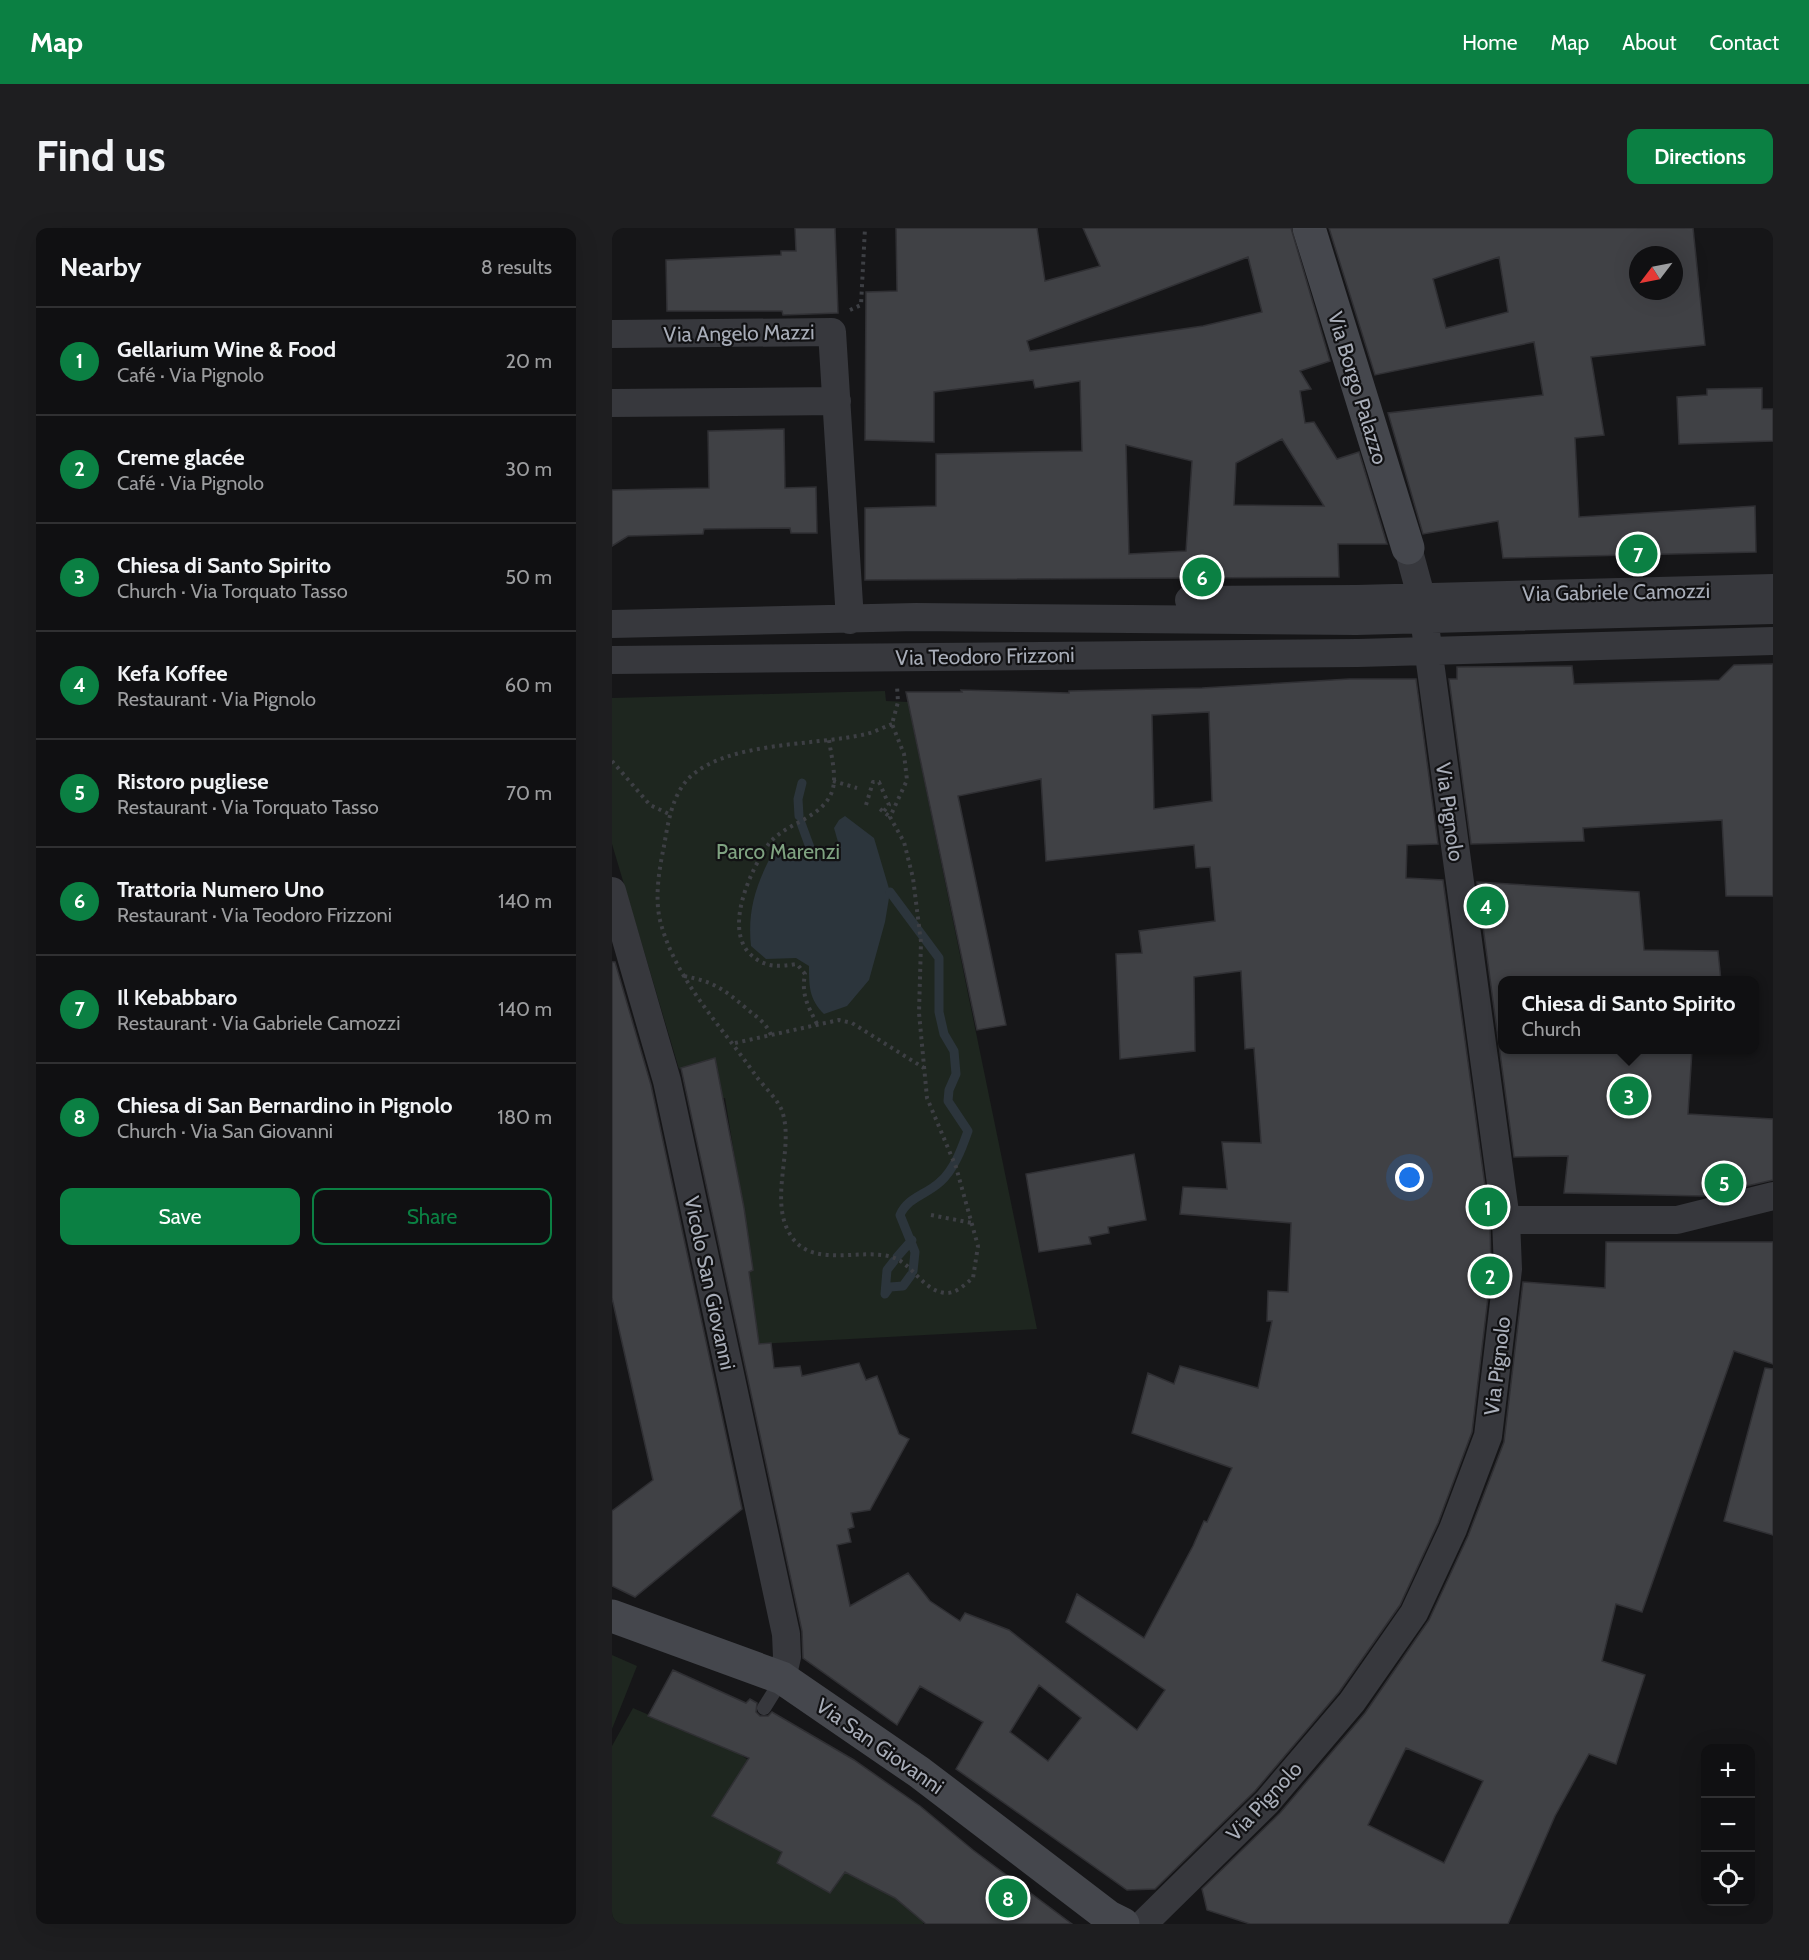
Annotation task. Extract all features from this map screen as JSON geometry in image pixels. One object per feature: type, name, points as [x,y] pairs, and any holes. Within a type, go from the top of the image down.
[{"type":"street","name":"Via Borgo Palazzo","points":[[1309,228],[1408,548]]},
{"type":"street","name":"Via Angelo Mazzi","points":[[612,334],[831,332],[850,610]]},
{"type":"street","points":[[612,404],[837,401]]},
{"type":"street","name":"Via Pignolo","points":[[1143,1924],[1267,1802],[1352,1702],[1414,1613],[1453,1529],[1488,1436],[1507,1277],[1506,1220],[1423,607],[1408,548]]},
{"type":"street","name":"Via Gabriele Camozzi","points":[[1460,606],[1773,588]]},
{"type":"street","name":"Via Teodoro Frizzoni","points":[[612,624],[800,618],[850,610],[916,617],[1356,610],[1460,606]]},
{"type":"street","name":"Via Gabriele Camozzi","points":[[1460,606],[1773,610]]},
{"type":"street","name":"Via Teodoro Frizzoni","points":[[612,660],[1428,654],[1464,648],[1773,641]]},
{"type":"street","name":"Vicolo San Giovanni","points":[[612,891],[667,1081],[786,1634],[787,1657],[782,1678]]},
{"type":"street","points":[[1506,1220],[1677,1220],[1773,1196]]},
{"type":"street","name":"Via San Giovanni","points":[[612,1616],[782,1678],[919,1772],[1109,1917],[1123,1924]]},
{"type":"lane","points":[[764,1708],[782,1678]]},
{"type":"path","points":[[831,332],[838,316],[861,304],[865,228]]},
{"type":"path","points":[[890,818],[907,780],[904,754],[892,724],[898,702],[897,679]]},
{"type":"path","points":[[866,805],[873,782],[879,782],[889,801],[882,810],[890,818],[904,842],[913,878],[921,942],[920,1013],[927,1098],[956,1167],[978,1246],[973,1278],[956,1291],[946,1293],[933,1288],[894,1258],[807,1251],[795,1240],[784,1223],[781,1202],[783,1113],[684,976],[660,922],[658,874],[677,794],[688,778],[707,763],[734,754],[867,734],[892,724]]},
{"type":"path","points":[[817,1024],[804,1000],[802,987],[805,974],[797,964],[770,967],[756,960],[743,947],[739,927],[747,883],[768,845],[780,834],[821,809],[832,792],[829,740]]},
{"type":"path","points":[[612,761],[650,804],[671,815]]},
{"type":"path","points":[[833,781],[857,788]]},
{"type":"path","points":[[684,976],[708,981],[723,988],[765,1023],[771,1035]]},
{"type":"path","points":[[735,1044],[839,1020],[852,1023],[925,1069]]},
{"type":"path","points":[[931,1215],[972,1222]]},
{"type":"green space","name":"Parco Marenzi","points":[[885,691],[886,701],[908,702],[1037,1329],[759,1344],[749,1272],[753,1270],[725,1098],[721,1098],[715,1058],[679,1069],[612,844],[612,698]]},
{"type":"green space","points":[[612,1655],[637,1666],[612,1729]]},
{"type":"green space","points":[[633,1708],[720,1746],[723,1742],[748,1760],[712,1816],[746,1833],[784,1847],[777,1863],[830,1893],[845,1872],[895,1898],[924,1922],[923,1924],[612,1924],[612,1746]]},
{"type":"shaded area","points":[[845,816],[874,838],[890,892],[885,922],[869,980],[847,1006],[824,1014],[815,1003],[811,992],[809,966],[796,958],[766,959],[751,946],[752,907],[758,884],[775,849],[799,848],[821,858],[828,857],[838,842],[834,828]]},
{"type":"building","points":[[795,228],[835,228],[838,313],[783,315],[782,311],[667,311],[666,260],[781,255],[781,251],[796,251]]},
{"type":"building","points":[[896,228],[1037,228],[1045,281],[1100,266],[1083,228],[1291,228],[1330,361],[1300,371],[1311,389],[1300,391],[1305,423],[1314,422],[1337,459],[1359,452],[1387,544],[1338,544],[1339,577],[865,580],[865,508],[936,506],[936,454],[1082,451],[1080,381],[1035,388],[1033,380],[934,392],[934,442],[865,440],[866,292],[897,291]],"holes":[[[1248,257],[1262,312],[1203,326],[1030,351],[1027,341]],[[1282,439],[1324,506],[1234,505],[1236,463]],[[1126,445],[1192,461],[1186,551],[1129,554]]]},
{"type":"building","points":[[1329,228],[1693,228],[1705,345],[1591,357],[1604,435],[1575,438],[1579,517],[1755,506],[1756,552],[1503,558],[1498,521],[1423,534],[1388,413],[1543,395],[1534,342],[1375,375]],"holes":[[[1499,257],[1508,312],[1446,328],[1433,279]]]},
{"type":"building","points":[[1762,388],[1762,409],[1773,409],[1773,441],[1679,444],[1677,397],[1707,395],[1707,389]]},
{"type":"building","points":[[784,429],[785,488],[816,487],[817,533],[791,533],[790,528],[704,529],[703,534],[628,536],[612,546],[612,490],[709,488],[708,431]]},
{"type":"building","points":[[1773,664],[1773,896],[1726,896],[1722,820],[1583,828],[1584,841],[1471,844],[1449,679],[1457,679],[1457,667],[1572,666],[1574,684],[1719,680],[1734,665]]},
{"type":"building","points":[[1349,679],[1416,679],[1438,844],[1407,845],[1406,878],[1443,880],[1490,1222],[1491,1272],[1472,1432],[1438,1523],[1400,1605],[1339,1692],[1255,1791],[1155,1889],[1127,1890],[956,1769],[983,1722],[920,1686],[897,1725],[803,1658],[802,1631],[681,1068],[715,1058],[744,1208],[753,1270],[749,1272],[759,1344],[771,1343],[774,1368],[800,1366],[802,1376],[859,1363],[866,1380],[877,1376],[899,1434],[909,1439],[870,1510],[851,1513],[854,1527],[848,1529],[851,1542],[837,1545],[850,1606],[908,1573],[930,1601],[960,1621],[965,1613],[1009,1630],[1137,1730],[1165,1690],[1066,1622],[1077,1594],[1144,1638],[1204,1521],[1207,1522],[1232,1468],[1132,1433],[1148,1373],[1174,1384],[1180,1366],[1258,1388],[1272,1321],[1267,1321],[1268,1291],[1288,1292],[1291,1223],[1180,1214],[1183,1187],[1227,1189],[1222,1142],[1261,1143],[1254,1048],[1245,1049],[1241,971],[1194,977],[1195,1051],[1120,1059],[1116,954],[1142,953],[1139,931],[1215,921],[1210,867],[1196,868],[1194,845],[1046,861],[1041,779],[958,796],[1006,1025],[977,1030],[906,692],[962,692],[961,690],[1069,693],[1069,691],[1202,688]],"holes":[[[1209,712],[1212,801],[1154,809],[1152,715]],[[1039,1685],[1081,1718],[1048,1761],[1010,1732]]]},
{"type":"building","points":[[1477,882],[1639,892],[1644,950],[1718,951],[1720,976],[1498,976],[1498,1038]]},
{"type":"building","points":[[612,962],[615,962],[651,1085],[742,1509],[635,1597],[612,1586],[612,1511],[653,1480],[612,1298]]},
{"type":"building","points":[[1500,1054],[1692,1054],[1688,1114],[1773,1119],[1773,1180],[1703,1196],[1564,1193],[1568,1156],[1514,1157]]},
{"type":"building","points":[[1134,1154],[1146,1220],[1108,1227],[1109,1233],[1089,1237],[1091,1244],[1039,1252],[1026,1174]]},
{"type":"building","points":[[1606,1242],[1773,1242],[1773,1364],[1734,1351],[1642,1612],[1616,1604],[1602,1661],[1645,1675],[1616,1764],[1589,1754],[1555,1816],[1508,1924],[1250,1924],[1207,1910],[1202,1889],[1280,1813],[1365,1713],[1429,1620],[1468,1536],[1504,1442],[1523,1282],[1605,1288]],"holes":[[[1406,1748],[1483,1781],[1444,1863],[1368,1825]]]},
{"type":"building","points":[[1765,1368],[1773,1369],[1773,1535],[1724,1521]]},
{"type":"building","points":[[673,1670],[746,1703],[750,1699],[757,1703],[756,1712],[760,1716],[768,1716],[772,1712],[854,1760],[920,1806],[973,1850],[1072,1924],[926,1924],[895,1898],[845,1872],[830,1893],[777,1863],[782,1852],[712,1816],[749,1758],[648,1716]]},
{"type":"waterway","points":[[799,816],[798,799],[802,783]]},
{"type":"waterway","points":[[801,823],[812,853]]},
{"type":"waterway","points":[[890,892],[939,958],[939,1012],[944,1034],[954,1051],[956,1074],[949,1090],[948,1101],[968,1131],[957,1158],[945,1177],[912,1200],[900,1215],[915,1252],[913,1271]]},
{"type":"waterway","points":[[897,1257],[912,1240]]},
{"type":"waterway","points":[[885,1294],[887,1270],[894,1261]]},
{"type":"waterway","points":[[885,1294],[890,1287],[903,1286],[911,1275]]},
{"type":"place","name":"Il Kebabbaro","points":[[1638,554]]},
{"type":"place","name":"Trattoria Numero Uno","points":[[1202,577]]},
{"type":"place","name":"Kefa Koffee","points":[[1486,906]]},
{"type":"place","name":"Chiesa di Santo Spirito","points":[[1629,1096]]},
{"type":"place","name":"Ristoro pugliese","points":[[1724,1183]]},
{"type":"place","name":"Gellarium Wine & Food","points":[[1488,1207]]},
{"type":"place","name":"Creme glacée","points":[[1490,1276]]},
{"type":"place","name":"Chiesa di San Bernardino in Pignolo","points":[[1008,1898]]}]
